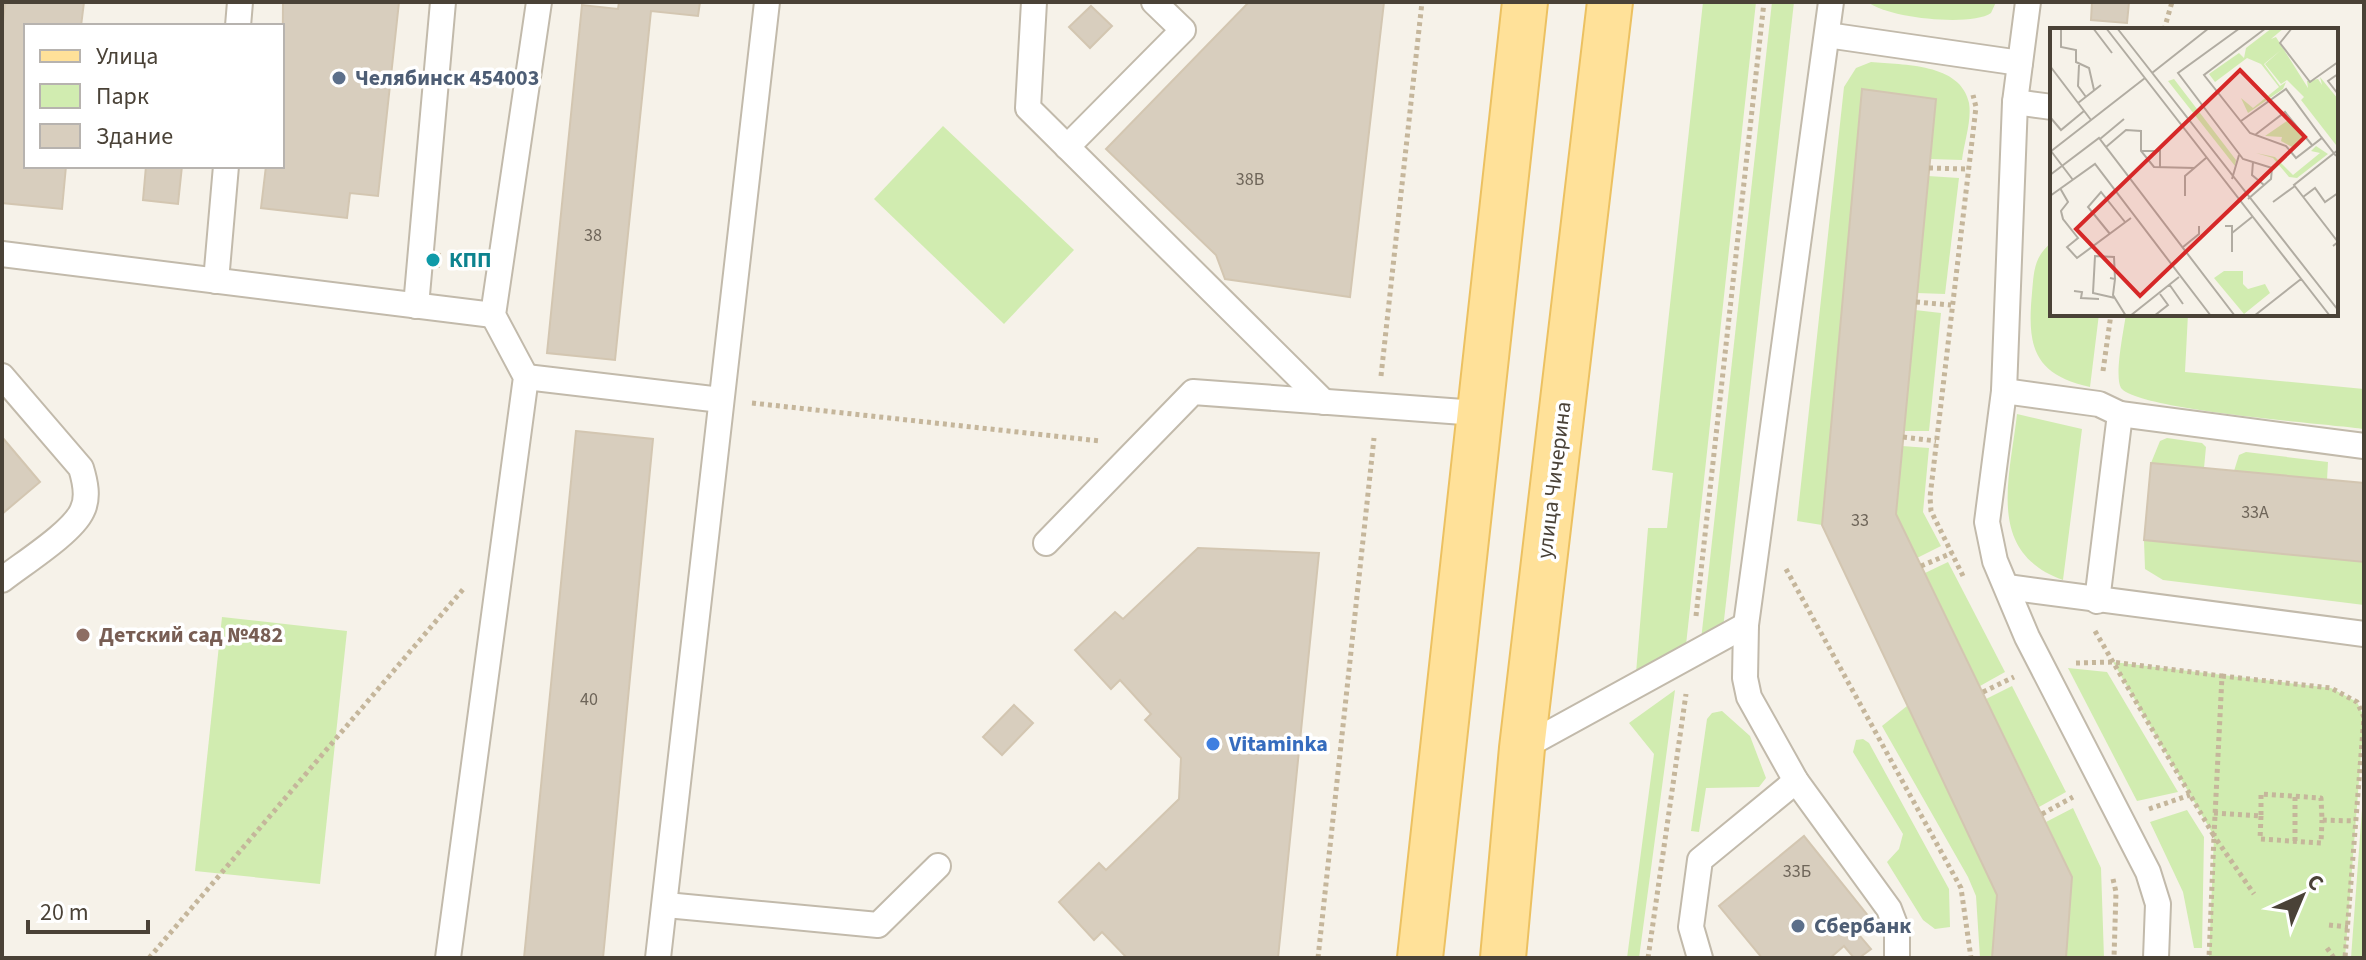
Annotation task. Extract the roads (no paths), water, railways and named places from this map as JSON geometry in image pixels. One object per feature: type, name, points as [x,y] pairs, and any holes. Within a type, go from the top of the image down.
[{"type":"main road","points":[[1420,958],[1477,413],[1525,2]]},
{"type":"main road","name":"улица Чичерина","points":[[1503,958],[1522,748],[1610,2]]},
{"type":"lane","points":[[238,24],[240,2]]},
{"type":"lane","points":[[416,306],[443,2]]},
{"type":"lane","points":[[448,958],[526,377],[493,315],[539,2]]},
{"type":"lane","points":[[658,958],[767,2]]},
{"type":"lane","points":[[1034,2],[1028,108],[1324,402]]},
{"type":"lane","points":[[1067,147],[1183,30],[1154,2]]},
{"type":"lane","points":[[1831,2],[1746,625],[1745,678],[1749,697],[1796,781],[1889,909],[1897,930],[1897,958]]},
{"type":"lane","points":[[2028,2],[2015,102],[2004,391],[1987,522],[1988,540],[2027,637],[2157,895],[2156,958]]},
{"type":"lane","points":[[1827,35],[2020,63]]},
{"type":"lane","points":[[2015,102],[2050,107]]},
{"type":"lane","points":[[216,281],[226,168]]},
{"type":"lane","points":[[2,254],[493,315]]},
{"type":"lane","points":[[2,376],[81,468],[86,485],[82,511],[68,528],[2,580]]},
{"type":"lane","points":[[526,377],[721,400]]},
{"type":"lane","points":[[2004,391],[2099,404],[2120,414],[2218,434],[2352,447]]},
{"type":"lane","points":[[1046,543],[1193,392],[1477,413]]},
{"type":"lane","points":[[2097,601],[2120,414]]},
{"type":"lane","points":[[2007,587],[2364,634]]},
{"type":"lane","points":[[1522,748],[1746,625]]},
{"type":"lane","points":[[1700,958],[1691,927],[1700,860],[1796,781]]},
{"type":"lane","points":[[666,905],[878,925],[938,866]]},
{"type":"place","name":"Челябинск 454003","points":[[339,78]]},
{"type":"place","name":"КПП","points":[[433,260]]},
{"type":"place","name":"Детский сад №482","points":[[83,635]]},
{"type":"place","name":"Vitaminka","points":[[1213,744]]},
{"type":"place","name":"Сбербанк","points":[[1798,926]]}]
